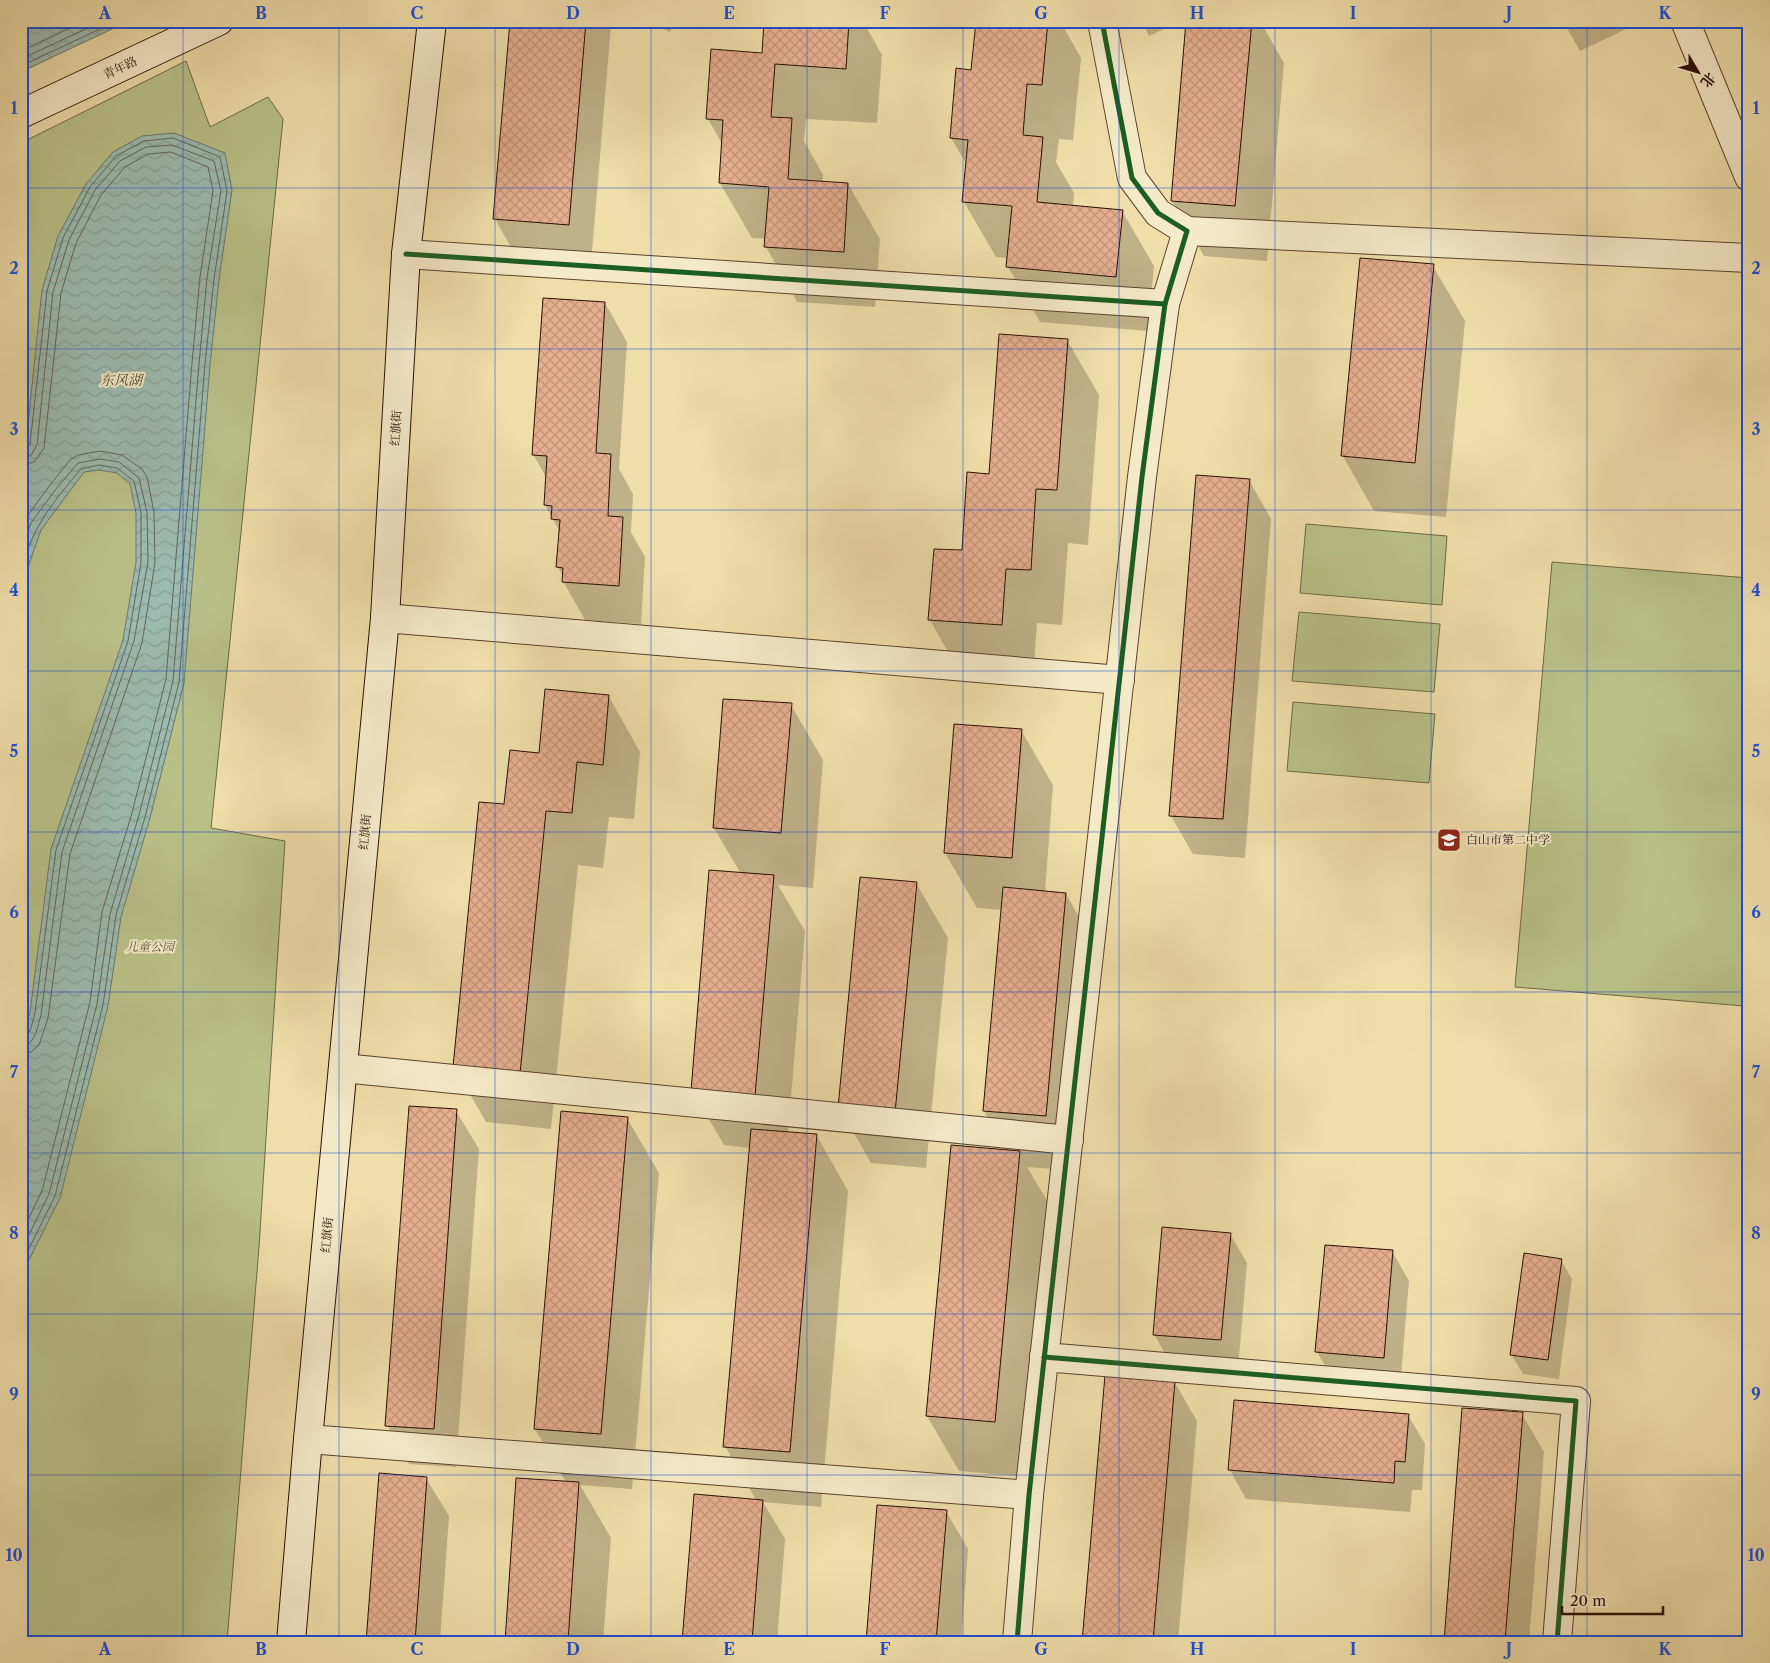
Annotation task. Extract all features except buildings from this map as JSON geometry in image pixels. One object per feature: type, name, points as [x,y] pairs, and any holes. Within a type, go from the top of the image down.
[{"type":"street","name":"青年路","points":[[21,114],[219,21]]},
{"type":"street","name":"红旗街","points":[[291,1642],[308,1439],[385,618],[406,254],[432,21]]},
{"type":"street","points":[[1102,21],[1132,178],[1158,213],[1187,231],[1749,258]]},
{"type":"street","points":[[1684,21],[1749,177]]},
{"type":"street","points":[[1017,1642],[1029,1495],[1142,477],[1165,304],[1187,231]]},
{"type":"street","points":[[406,254],[1165,304]]},
{"type":"street","points":[[385,618],[1120,680]]},
{"type":"street","points":[[343,1068],[1069,1140]]},
{"type":"street","points":[[1044,1357],[1576,1401],[1557,1642]]},
{"type":"street","points":[[308,1439],[1029,1495]]},
{"type":"green space","name":"儿童公园","points":[[186,61],[210,127],[268,97],[283,119],[211,828],[285,841],[259,1247],[227,1642],[21,1642],[21,143]]},
{"type":"green space","points":[[1306,524],[1447,536],[1442,605],[1300,593]]},
{"type":"green space","points":[[1552,562],[1749,578],[1749,947],[1744,1006],[1515,987]]},
{"type":"green space","points":[[1299,612],[1440,624],[1434,692],[1292,681]]},
{"type":"green space","points":[[1293,702],[1435,714],[1429,783],[1287,771]]},
{"type":"water","points":[[21,21],[129,21],[21,72]]},
{"type":"water","name":"东风湖","points":[[174,133],[225,153],[232,190],[219,280],[210,365],[184,683],[150,818],[121,917],[108,1006],[60,1198],[21,1276],[21,1042],[30,1012],[51,849],[123,640],[136,562],[136,513],[130,484],[117,473],[99,470],[84,472],[41,530],[28,567],[21,634],[21,449],[26,443],[42,290],[58,236],[86,184],[113,152],[142,136]]},
{"type":"cycle path","points":[[1017,1642],[1029,1495],[1142,477],[1165,304],[1187,231],[1158,213],[1132,178],[1102,21]]},
{"type":"cycle path","points":[[406,254],[1165,304]]},
{"type":"cycle path","points":[[1044,1357],[1576,1401],[1557,1642]]},
{"type":"place","name":"白山市第二中学","points":[[1449,840]]}]
